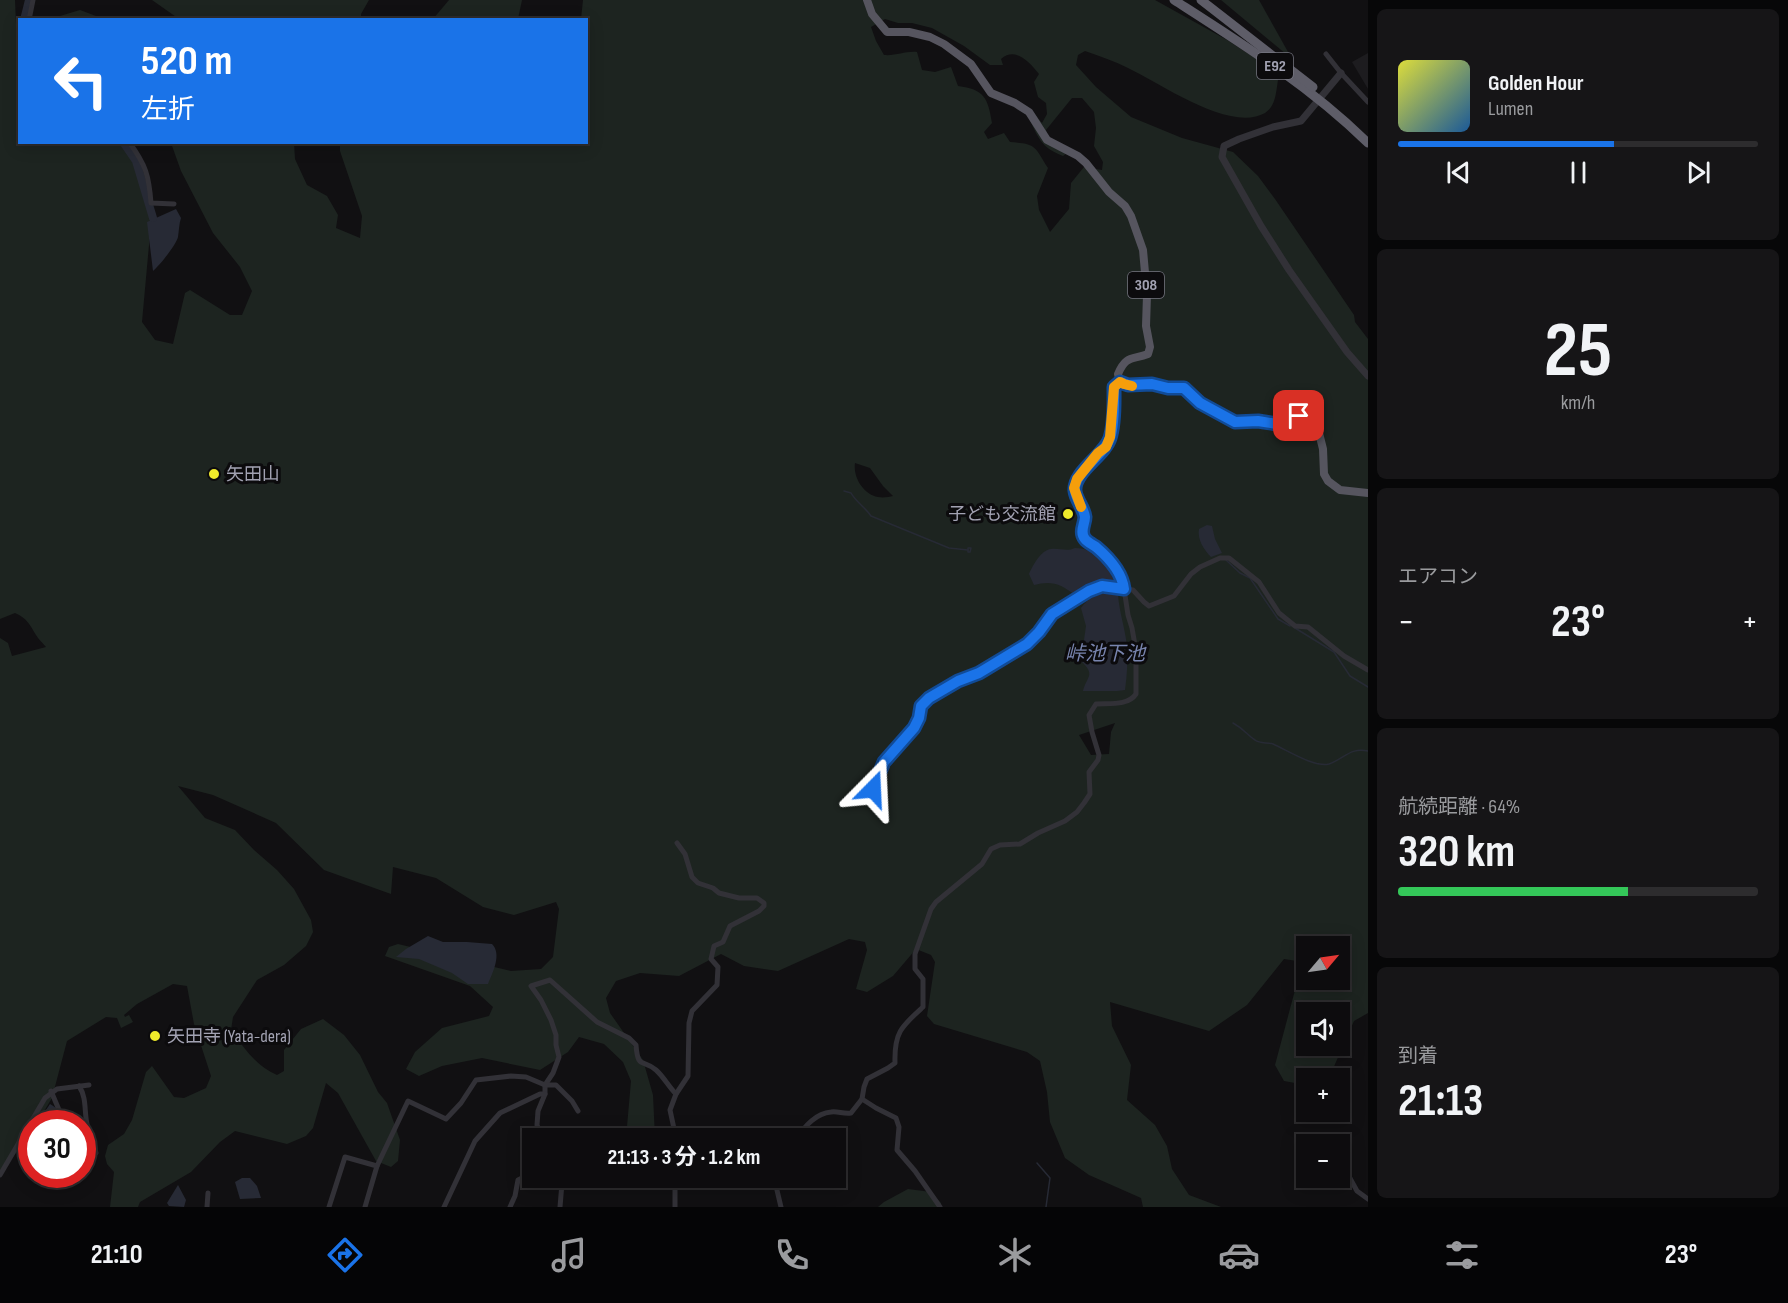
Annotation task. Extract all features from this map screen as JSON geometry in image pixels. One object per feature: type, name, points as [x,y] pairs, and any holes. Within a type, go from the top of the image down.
[{"type":"highway","name":"308","points":[[867,0],[872,14],[887,32],[909,32],[939,41],[971,64],[991,93],[1026,109],[1047,140],[1086,163],[1109,192],[1129,210],[1143,250],[1147,295],[1146,326],[1150,351],[1144,356],[1130,358],[1126,362],[1118,374],[1120,382]]},
{"type":"highway","name":"E92","points":[[1174,0],[1287,75],[1334,112],[1368,143]]},
{"type":"highway","name":"E92","points":[[1201,0],[1368,134]]},
{"type":"highway","points":[[1120,382],[1128,385],[1152,384],[1168,388],[1184,388],[1200,403],[1235,422],[1258,421],[1277,424],[1293,417],[1302,417],[1318,429],[1324,474],[1328,481],[1340,490],[1368,493]]},
{"type":"street","points":[[29,18],[33,0]]},
{"type":"street","points":[[1326,54],[1368,102]]},
{"type":"street","points":[[1341,73],[1301,121],[1239,138],[1224,146],[1222,157],[1289,270],[1347,352],[1368,376]]},
{"type":"street","points":[[131,144],[140,156],[149,177],[151,203],[174,204]]},
{"type":"street","points":[[806,1128],[813,1120],[830,1112],[850,1113],[862,1099],[867,1079],[895,1063],[894,1044],[899,1033],[923,1006],[923,979],[915,969],[915,954],[931,909],[936,902],[982,864],[991,849],[1000,845],[1020,844],[1077,812],[1090,795],[1089,772],[1099,755],[1089,715],[1096,704],[1125,702],[1132,700],[1136,694],[1136,651],[1123,582],[1106,556],[1084,537],[1082,530],[1085,514],[1074,488],[1077,479],[1098,453],[1106,447],[1110,437],[1114,387],[1120,382]]},
{"type":"street","points":[[865,801],[873,789],[884,762],[914,728],[921,706],[929,698],[958,681],[979,673],[1027,644],[1052,614],[1089,591],[1102,586],[1133,590],[1149,606],[1174,596],[1191,574],[1200,567],[1220,558],[1229,558],[1259,582],[1279,613],[1295,626],[1308,627],[1344,656],[1368,670]]},
{"type":"street","points":[[674,1128],[670,1110],[676,1094],[688,1076],[689,1023],[692,1011],[717,985],[718,967],[711,959],[714,946],[723,942],[730,926],[764,906],[764,903],[757,898],[739,898],[698,884],[692,878],[685,854],[677,843]]},
{"type":"street","points":[[538,1128],[537,1115],[545,1085],[559,1057],[556,1035],[546,1010],[531,986],[550,980],[597,1022],[629,1038],[636,1045],[637,1058],[640,1063],[656,1070],[676,1094]]},
{"type":"street","points":[[365,1207],[377,1166],[408,1101],[446,1119],[461,1103],[476,1080],[511,1076],[526,1077],[545,1085],[556,1085],[578,1111]]},
{"type":"street","points":[[0,1175],[51,1091],[89,1085]]},
{"type":"street","points":[[79,1086],[87,1110]]},
{"type":"street","points":[[51,1091],[59,1110]]},
{"type":"street","points":[[444,1207],[475,1141],[500,1113],[544,1094]]},
{"type":"street","points":[[862,1099],[896,1118],[899,1127],[897,1150],[940,1207]]},
{"type":"street","points":[[329,1207],[345,1156],[377,1166]]},
{"type":"street","points":[[510,1207],[518,1180],[522,1178]]},
{"type":"street","points":[[1350,1178],[1357,1191],[1368,1199]]},
{"type":"street","points":[[560,1207],[562,1188]]},
{"type":"street","points":[[675,1188],[675,1207]]},
{"type":"street","points":[[776,1188],[781,1207]]},
{"type":"street","points":[[207,1207],[208,1193]]},
{"type":"shaded area","points":[[0,0],[15,0],[18,144],[130,144],[149,177],[152,212],[142,322],[155,340],[173,344],[185,293],[190,290],[230,315],[242,315],[252,291],[240,267],[213,233],[181,171],[171,144],[294,144],[295,159],[307,185],[327,196],[338,215],[336,228],[360,238],[362,216],[340,151],[340,144],[588,144],[588,18],[581,18],[583,0],[1155,0],[1227,40],[1261,62],[1278,80],[1275,98],[1269,110],[1250,117],[1233,117],[1215,112],[1195,104],[1123,65],[1085,51],[1078,55],[1076,65],[1096,87],[1131,117],[1182,138],[1233,152],[1258,176],[1275,199],[1368,339],[1368,1013],[1354,1021],[1350,1030],[1350,1002],[1296,1002],[1296,1056],[1339,1056],[1333,1068],[1296,1068],[1296,1083],[1284,1081],[1275,1065],[1296,986],[1296,990],[1350,990],[1350,936],[1296,936],[1296,961],[1284,959],[1247,1005],[1209,1031],[1110,1002],[1112,1026],[1131,1065],[1127,1100],[1155,1125],[1167,1146],[1172,1169],[1189,1195],[1221,1207],[1143,1207],[1141,1198],[1089,1175],[1065,1158],[1050,1122],[1047,1092],[1040,1061],[1027,1052],[934,1024],[927,1016],[935,962],[931,955],[916,949],[893,976],[867,992],[856,989],[867,950],[865,942],[849,939],[778,971],[744,966],[721,954],[679,976],[640,973],[616,981],[606,998],[610,1013],[643,1060],[653,1095],[655,1128],[627,1128],[631,1081],[623,1062],[604,1044],[579,1037],[568,1052],[540,1070],[482,1058],[442,1066],[419,1076],[406,1069],[415,1052],[442,1028],[489,1016],[493,1007],[470,986],[385,956],[389,947],[398,944],[511,971],[541,969],[553,957],[559,909],[556,902],[514,915],[483,907],[436,878],[393,867],[391,894],[324,870],[276,823],[213,795],[178,786],[205,818],[235,830],[277,870],[294,889],[311,920],[313,932],[306,946],[284,965],[257,980],[233,1017],[231,1030],[257,1062],[277,1075],[284,1071],[284,1050],[301,1029],[323,1019],[344,1035],[360,1055],[378,1092],[387,1103],[400,1140],[398,1161],[391,1167],[376,1161],[338,1093],[326,1083],[313,1128],[306,1136],[287,1144],[235,1131],[220,1142],[191,1172],[140,1202],[138,1207],[110,1207],[114,1172],[107,1164],[105,1156],[108,1145],[124,1134],[132,1120],[146,1072],[152,1066],[174,1097],[184,1098],[206,1088],[211,1076],[194,1024],[187,986],[173,984],[137,1004],[124,1015],[125,1017],[129,1015],[133,1022],[121,1028],[117,1018],[106,1017],[67,1041],[52,1098],[45,1110],[18,1110],[18,1150],[0,1175],[0,638],[8,643],[12,656],[46,647],[28,622],[15,613],[0,619]],"holes":[[[885,19],[898,23],[912,23],[932,28],[964,46],[990,65],[1003,65],[1001,59],[1012,54],[1031,65],[1039,74],[1034,82],[1038,97],[1046,103],[1047,114],[1042,123],[1034,113],[1028,116],[1037,136],[1055,153],[1063,156],[1071,150],[1048,137],[1046,130],[1072,98],[1082,98],[1094,112],[1096,128],[1094,146],[1103,162],[1102,170],[1084,167],[1071,183],[1069,209],[1050,232],[1039,210],[1037,196],[1048,168],[1037,151],[1030,145],[1010,142],[1004,133],[988,139],[984,132],[992,123],[986,101],[979,92],[958,86],[951,67],[935,72],[922,70],[917,52],[884,55],[871,27]],[[855,463],[870,468],[883,486],[893,496],[880,497],[864,489],[857,479]],[[1115,723],[1111,732],[1109,754],[1091,755],[1079,735]]]},
{"type":"shaded area","points":[[152,0],[369,0],[361,18],[178,18]]},
{"type":"shaded area","points":[[449,0],[522,0],[518,18],[434,18]]},
{"type":"shaded area","points":[[1221,0],[1259,0],[1292,59]]},
{"type":"shaded area","points":[[80,10],[101,18],[59,18]]},
{"type":"shaded area","points":[[1368,53],[1368,89],[1352,62]]},
{"type":"shaded area","points":[[908,1189],[931,1192],[941,1203],[940,1207],[878,1207]]},
{"type":"water","points":[[176,209],[181,218],[178,237],[167,255],[153,271],[147,222]]},
{"type":"water","points":[[1207,525],[1212,526],[1222,553],[1211,557],[1199,537],[1199,529]]},
{"type":"water","points":[[1051,549],[1087,550],[1100,559],[1111,572],[1115,581],[1113,584],[1097,582],[1076,596],[1056,584],[1034,585],[1029,574],[1035,562],[1044,552]]},
{"type":"water","name":"峠池下池","points":[[1109,593],[1118,594],[1126,639],[1125,690],[1083,691],[1089,673],[1081,661],[1086,626],[1081,608],[1093,597]]},
{"type":"water","points":[[428,936],[443,942],[492,944],[496,958],[488,984],[468,984],[452,973],[419,959],[396,957]]},
{"type":"water","points":[[50,1104],[57,1110],[46,1110]]},
{"type":"water","points":[[242,1178],[250,1178],[257,1186],[261,1198],[240,1199],[235,1182]]},
{"type":"water","points":[[178,1185],[186,1200],[184,1207],[169,1206],[167,1203]]},
{"type":"waterway","points":[[24,18],[29,0]]},
{"type":"waterway","points":[[124,144],[136,161],[153,218]]},
{"type":"waterway","points":[[844,491],[851,493],[871,516],[949,548],[968,550]]},
{"type":"waterway","points":[[968,548],[971,548],[970,552],[968,552],[968,548]]},
{"type":"waterway","points":[[1226,560],[1240,573],[1250,578],[1278,619],[1290,626]]},
{"type":"waterway","points":[[1295,628],[1334,652],[1350,676],[1368,687]]},
{"type":"waterway","points":[[1233,723],[1257,741],[1273,744],[1301,758],[1323,765],[1352,752],[1368,751]]},
{"type":"waterway","points":[[1037,1163],[1050,1178],[1046,1207]]},
{"type":"slow traffic","points":[[1081,507],[1074,488],[1077,479],[1098,453],[1106,447],[1110,437],[1114,387],[1120,382],[1132,386]]},
{"type":"place","name":"矢田山","points":[[214,474]]},
{"type":"place","name":"子ども交流館","points":[[1068,514]]},
{"type":"place","name":"矢田寺 (Yata-dera)","points":[[155,1036]]},
{"type":"route","points":[[873,789],[884,762],[914,728],[921,706],[929,698],[1011,655],[1027,644],[1052,614],[1089,591],[1102,586],[1124,589],[1117,570],[1106,556],[1084,537],[1082,530],[1085,514],[1074,488],[1077,479],[1098,453],[1106,447],[1110,437],[1114,387],[1117,384],[1120,382],[1133,386],[1152,384],[1168,388],[1184,388],[1200,403],[1235,422],[1258,421],[1277,424],[1299,416]]}]
